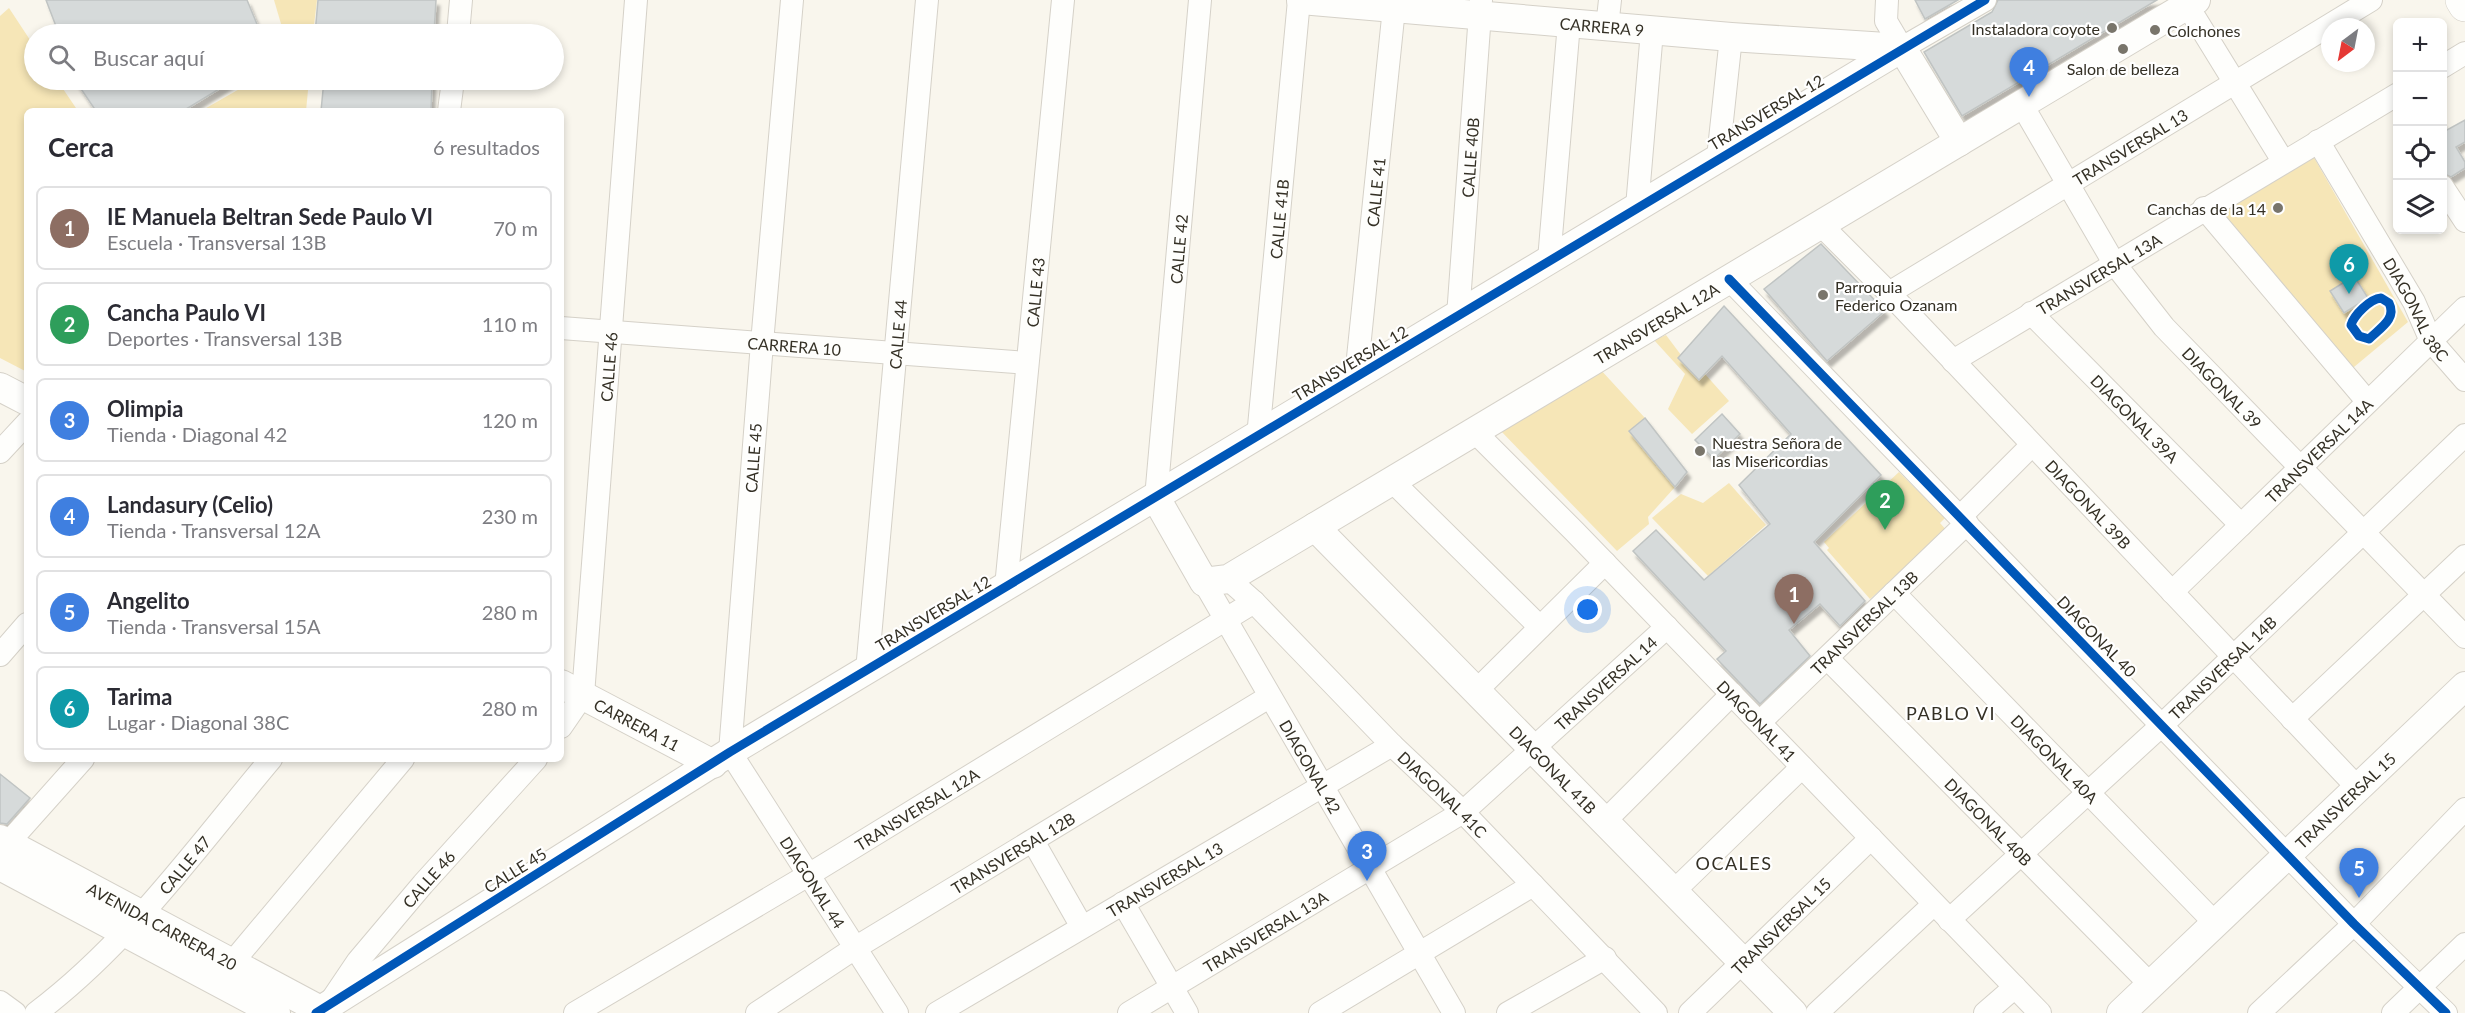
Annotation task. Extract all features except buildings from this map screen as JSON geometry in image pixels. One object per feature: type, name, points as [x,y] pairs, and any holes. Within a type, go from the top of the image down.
[{"type":"main road","points":[[2462,0],[2465,5]]},
{"type":"street","points":[[459,24],[461,0]]},
{"type":"street","name":"CALLE 46","points":[[572,689],[609,332],[636,0]]},
{"type":"street","name":"CALLE 45","points":[[323,1010],[721,758],[762,343],[792,0]]},
{"type":"street","name":"CALLE 44","points":[[867,671],[927,0]]},
{"type":"street","name":"CALLE 43","points":[[1006,587],[1063,0]]},
{"type":"street","name":"CALLE 42","points":[[1156,498],[1200,0]]},
{"type":"street","name":"CARRERA 9","points":[[1300,0],[1394,8],[1481,8],[1569,23],[1608,13],[1652,30],[1902,48]]},
{"type":"street","name":"CALLE 41B","points":[[1258,437],[1300,0]]},
{"type":"street","points":[[1887,0],[1886,21],[1959,142]]},
{"type":"street","name":"TRANSVERSAL 12","points":[[721,758],[1258,437],[1718,158],[1985,0]]},
{"type":"street","name":"TRANSVERSAL 13","points":[[1888,293],[2371,0]]},
{"type":"street","points":[[2191,3],[2235,83],[2283,160]]},
{"type":"street","name":"TRANSVERSAL 12A","points":[[1216,581],[1315,526],[2191,3]]},
{"type":"street","name":"CALLE 41","points":[[1356,377],[1394,8]]},
{"type":"street","name":"CALLE 40B","points":[[1458,316],[1481,8]]},
{"type":"street","points":[[1549,260],[1569,23]]},
{"type":"street","points":[[1637,207],[1652,30]]},
{"type":"street","points":[[1718,158],[1731,37]]},
{"type":"street","points":[[2447,64],[2465,53]]},
{"type":"street","points":[[449,108],[452,90]]},
{"type":"street","name":"TRANSVERSAL 13A","points":[[1953,362],[2283,160],[2393,104]]},
{"type":"street","name":"DIAGONAL 39","points":[[2022,105],[2114,263],[2164,327],[2465,637]]},
{"type":"street","name":"DIAGONAL 38C","points":[[2318,141],[2414,302],[2431,341],[2465,380]]},
{"type":"street","points":[[2447,194],[2465,221]]},
{"type":"street","points":[[2204,208],[2367,401]]},
{"type":"street","name":"DIAGONAL 39B","points":[[1820,224],[2356,788]]},
{"type":"street","name":"DIAGONAL 40","points":[[1729,279],[2354,924],[2446,1013]]},
{"type":"street","name":"TRANSVERSAL 14A","points":[[2172,592],[2465,308]]},
{"type":"street","name":"DIAGONAL 39A","points":[[2031,313],[2241,525]]},
{"type":"street","name":"CARRERA 10","points":[[564,328],[1027,363]]},
{"type":"street","points":[[0,387],[24,399]]},
{"type":"street","points":[[0,452],[24,426]]},
{"type":"street","name":"DIAGONAL 41","points":[[1474,431],[1760,722],[2040,1013]]},
{"type":"street","name":"TRANSVERSAL 14B","points":[[1817,1013],[1942,912],[2020,855],[2162,724],[2465,435]]},
{"type":"street","name":"TRANSVERSAL 13B","points":[[1760,722],[1894,593],[2032,445]]},
{"type":"street","points":[[1391,480],[1540,627]]},
{"type":"street","points":[[1156,498],[1216,581]]},
{"type":"street","name":"DIAGONAL 41B","points":[[1315,526],[1478,689],[1793,1013]]},
{"type":"street","points":[[2292,720],[2465,556]]},
{"type":"street","points":[[1478,689],[1605,563]]},
{"type":"street","name":"DIAGONAL 41C","points":[[1216,581],[1254,602],[1392,745],[1463,812],[1656,1013]]},
{"type":"street","name":"DIAGONAL 42","points":[[1216,581],[1226,622],[1454,1013]]},
{"type":"street","name":"DIAGONAL 40A","points":[[1894,593],[2087,794],[2216,924]]},
{"type":"street","name":"TRANSVERSAL 12A","points":[[575,1013],[810,874],[1226,622],[1254,602]]},
{"type":"street","points":[[0,655],[24,627]]},
{"type":"street","name":"TRANSVERSAL 14","points":[[1463,812],[1667,627]]},
{"type":"street","name":"DIAGONAL 40B","points":[[1827,657],[2020,855],[2151,985]]},
{"type":"street","name":"TRANSVERSAL 15","points":[[2121,1013],[2465,686]]},
{"type":"street","points":[[564,717],[572,689]]},
{"type":"street","name":"CARRERA 11","points":[[572,689],[721,758]]},
{"type":"street","points":[[1605,820],[1732,694]]},
{"type":"street","name":"TRANSVERSAL 12B","points":[[757,1013],[855,948],[1269,697]]},
{"type":"street","name":"TRANSVERSAL 13","points":[[937,1013],[1392,745]]},
{"type":"street","name":"DIAGONAL 44","points":[[721,758],[810,874],[897,1013]]},
{"type":"street","points":[[3,849],[80,762]]},
{"type":"street","name":"CALLE 47","points":[[36,1013],[93,966],[133,924],[268,762]]},
{"type":"street","points":[[231,964],[400,762]]},
{"type":"street","name":"CALLE 46","points":[[323,1010],[358,961],[423,884],[533,762]]},
{"type":"street","points":[[1674,891],[1802,767]]},
{"type":"street","points":[[2259,1013],[2354,924],[2465,809]]},
{"type":"street","name":"TRANSVERSAL 13A","points":[[1129,1013],[1463,812]]},
{"type":"street","name":"TRANSVERSAL 15","points":[[1690,1013],[1871,838]]},
{"type":"street","points":[[1033,841],[1082,927]]},
{"type":"street","name":"AVENIDA CARRERA 20","points":[[3,849],[133,924],[276,1013]]},
{"type":"street","points":[[1320,1013],[1533,885]]},
{"type":"street","points":[[1123,903],[1187,1013]]},
{"type":"street","name":"AVENIDA CARRERA 20","points":[[133,924],[231,964],[323,1010]]},
{"type":"street","points":[[2394,1013],[2465,944]]},
{"type":"street","points":[[1508,1013],[1605,958]]},
{"type":"street","points":[[1985,1013],[2015,987]]},
{"type":"street","points":[[0,1002],[15,1013]]},
{"type":"shaded area","points":[[274,0],[317,0],[314,24],[281,24]]},
{"type":"shaded area","points":[[9,8],[24,31],[24,90],[64,90],[76,108],[24,108],[24,370],[0,358],[0,16]]},
{"type":"shaded area","points":[[238,90],[308,90],[306,108],[206,108]]},
{"type":"shaded area","points":[[2312,154],[2408,322],[2348,372],[2213,210]]},
{"type":"shaded area","points":[[1666,335],[1681,355],[1679,358],[1705,374],[1729,401],[1692,434],[1668,409],[1685,374],[1654,340]]},
{"type":"shaded area","points":[[1600,369],[1645,418],[1629,432],[1675,487],[1648,517],[1649,524],[1617,551],[1500,430]]},
{"type":"shaded area","points":[[1899,472],[1945,518],[1940,523],[1947,531],[1870,599],[1827,550],[1829,548],[1824,542]]},
{"type":"shaded area","points":[[1729,483],[1766,525],[1708,576],[1652,518],[1681,494],[1703,503]]},
{"type":"cycle path","points":[[316,1013],[730,752],[1985,0]]},
{"type":"cycle path","points":[[1729,279],[2354,924],[2446,1013]]},
{"type":"cycle path","points":[[2381,298],[2389,303],[2391,309],[2389,319],[2369,339],[2359,336],[2351,325],[2353,321],[2367,304],[2381,298]]},
{"type":"place","name":"Instaladora coyote","points":[[2112,28]]},
{"type":"place","name":"Colchones","points":[[2155,30]]},
{"type":"place","name":"Salon de belleza","points":[[2123,49]]},
{"type":"place","name":"Landasury (Celio)","points":[[2029,97]]},
{"type":"place","name":"Canchas de la 14","points":[[2278,208]]},
{"type":"place","name":"Tarima","points":[[2349,294]]},
{"type":"place","name":"Parroquia Federico Ozanam","points":[[1823,295]]},
{"type":"place","name":"Nuestra Señora de las Misericordias","points":[[1700,451]]},
{"type":"place","name":"Cancha Paulo VI","points":[[1885,530]]},
{"type":"place","name":"IE Manuela Beltran Sede Paulo VI","points":[[1794,624]]},
{"type":"place","name":"Olimpia","points":[[1367,881]]},
{"type":"place","name":"Angelito","points":[[2359,898]]},
{"type":"district","name":"PABLO VI","points":[[1951,713]]},
{"type":"district","name":"OCALES","points":[[1734,863]]}]
